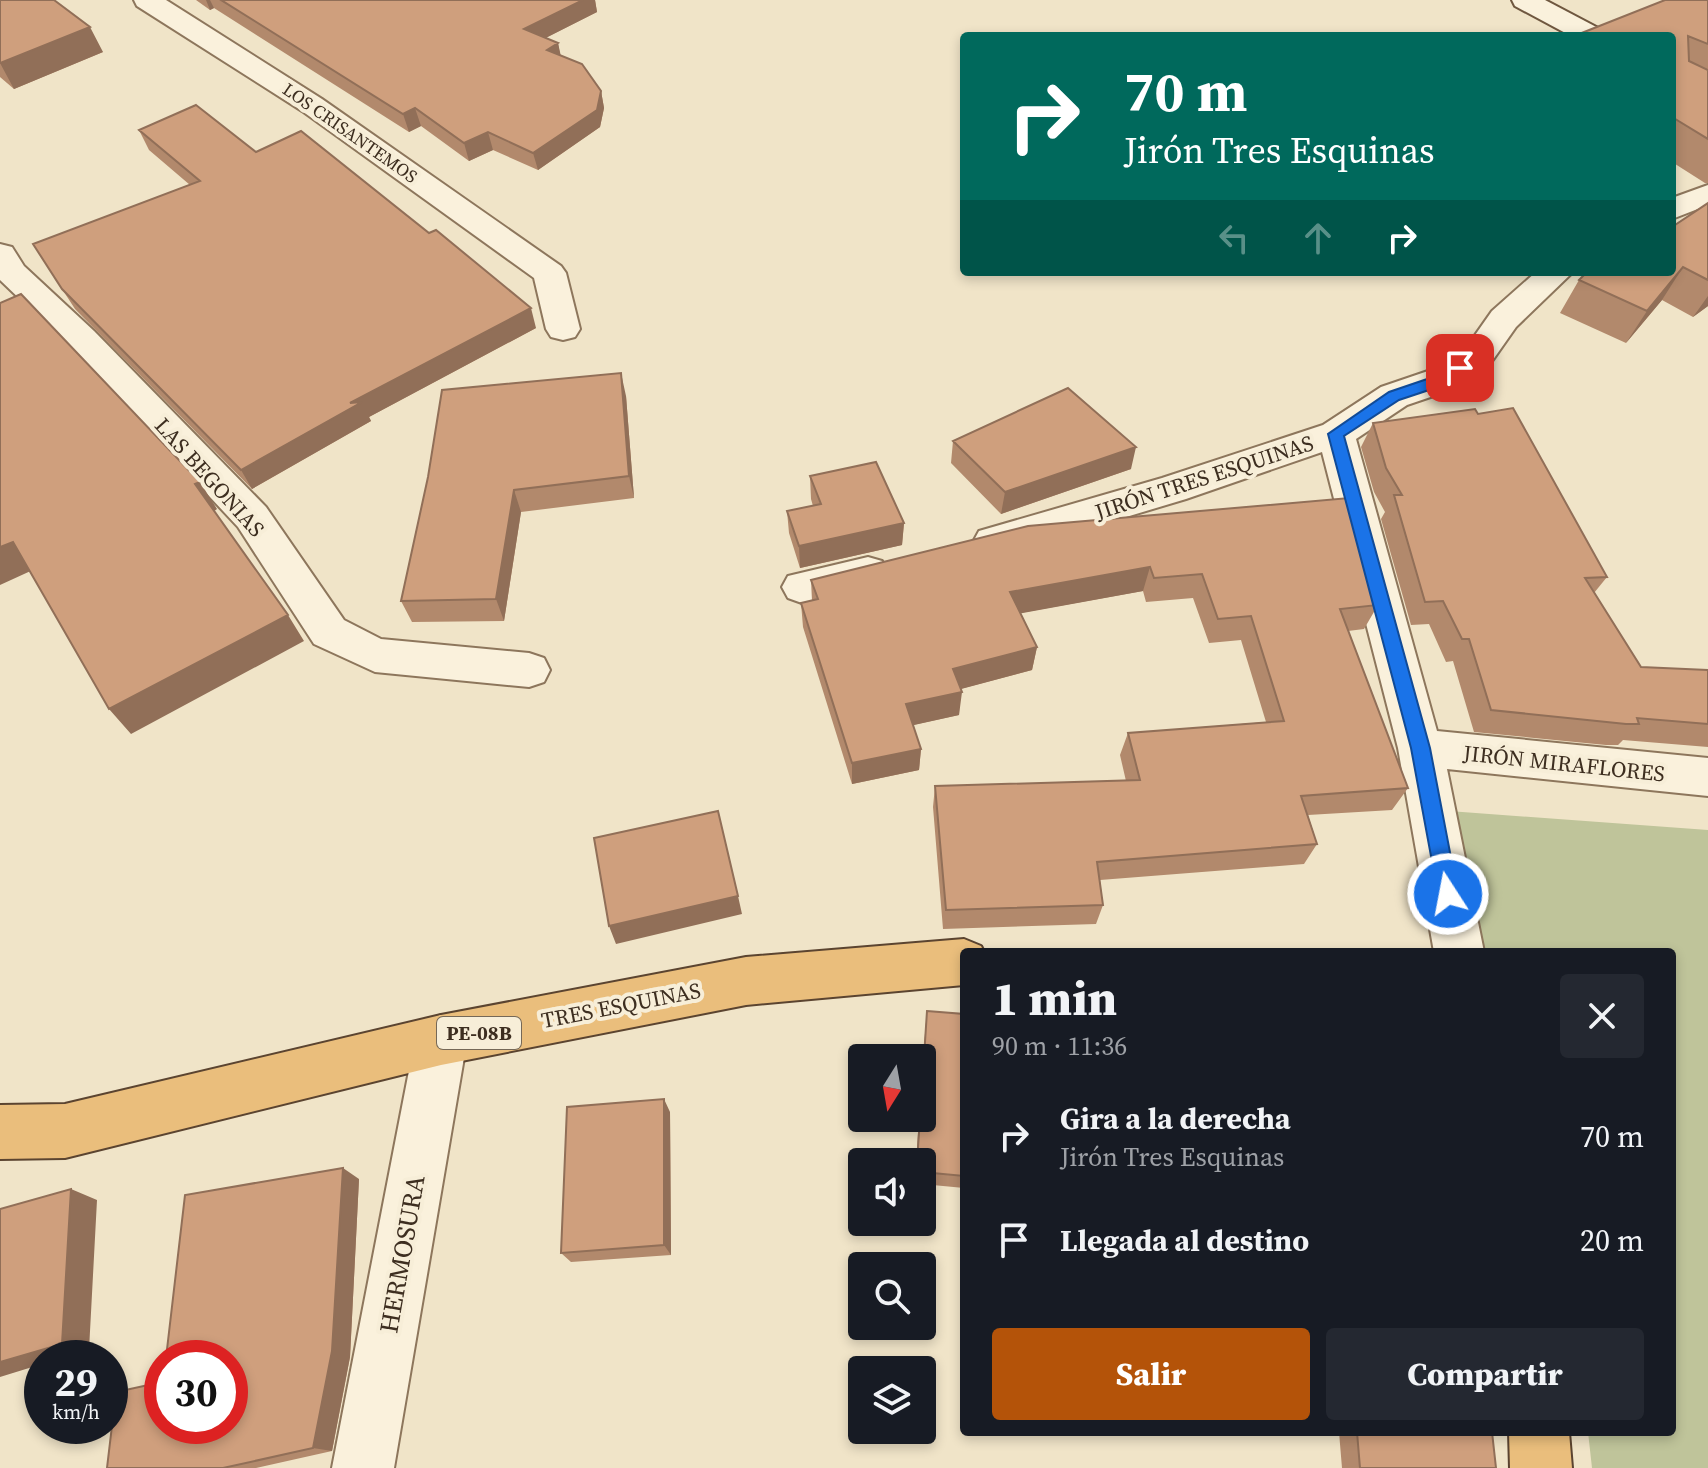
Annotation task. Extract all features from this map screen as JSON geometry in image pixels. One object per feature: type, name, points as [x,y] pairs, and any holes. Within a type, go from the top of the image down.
[{"type":"highway","name":"TRES ESQUINAS","points":[[0,1132],[65,1131],[441,1040],[746,981],[960,962]]},
{"type":"highway","points":[[1539,1436],[1541,1468]]},
{"type":"street","name":"LOS CRISANTEMOS","points":[[147,0],[312,105],[549,273],[563,329]]},
{"type":"street","points":[[1525,0],[1585,32]]},
{"type":"street","points":[[1676,207],[1708,194]]},
{"type":"street","name":"LAS BEGONIAS","points":[[0,254],[12,273],[82,339],[252,517],[329,632],[375,655],[529,670]]},
{"type":"street","name":"JIRÓN TRES ESQUINAS","points":[[965,549],[1172,489],[1336,434],[1394,396],[1441,380],[1478,356],[1504,319],[1552,276]]},
{"type":"street","points":[[1336,434],[1420,748],[1458,948]]},
{"type":"street","points":[[802,587],[906,563]]},
{"type":"street","name":"JIRÓN MIRAFLORES","points":[[1420,748],[1708,777]]},
{"type":"street","name":"HERMOSURA","points":[[363,1468],[441,1040]]},
{"type":"green space","points":[[1422,809],[1708,830],[1708,1468],[1592,1468],[1588,1436],[1676,1436],[1676,948],[1463,948]]},
{"type":"building","points":[[0,0],[54,0],[90,27],[0,63]]},
{"type":"building","points":[[221,0],[583,0],[524,29],[558,43],[547,50],[582,64],[601,91],[597,110],[533,153],[488,132],[464,143],[415,108],[403,114]]},
{"type":"building","points":[[1665,0],[1708,0],[1708,44],[1688,36],[1689,61],[1708,70],[1708,139],[1676,119],[1676,32],[1584,32]]},
{"type":"building","points":[[196,105],[256,152],[301,131],[429,233],[436,230],[531,308],[350,403],[362,402],[241,470],[62,289],[33,244],[200,181],[139,130]]},
{"type":"building","points":[[1708,203],[1708,280],[1683,267],[1676,276],[1676,224]]},
{"type":"building","points":[[1583,276],[1676,276],[1647,311],[1579,280]]},
{"type":"building","points":[[21,294],[200,482],[195,484],[288,615],[109,709],[13,542],[0,547],[0,303]]},
{"type":"building","points":[[621,373],[629,476],[514,490],[496,599],[401,601],[428,477],[442,390]]},
{"type":"building","points":[[1068,388],[1136,447],[1005,492],[953,441]]},
{"type":"building","points":[[1513,408],[1607,577],[1585,578],[1641,667],[1708,670],[1708,724],[1637,718],[1639,724],[1626,724],[1491,710],[1469,639],[1462,639],[1443,601],[1425,602],[1394,495],[1402,495],[1386,468],[1373,423],[1475,409],[1478,414]]},
{"type":"building","points":[[876,462],[904,523],[799,546],[787,511],[821,504],[810,476]]},
{"type":"building","points":[[1349,498],[1378,605],[1340,609],[1408,788],[1301,796],[1317,844],[1097,862],[1103,905],[946,910],[935,786],[1140,780],[1128,733],[1284,721],[1251,616],[1218,619],[1202,574],[1154,578],[1150,567],[1010,592],[1037,647],[953,669],[962,692],[906,704],[921,749],[852,763],[801,603],[818,599],[811,580],[1028,526]]},
{"type":"building","points":[[718,811],[738,896],[609,926],[594,838]]},
{"type":"building","points":[[927,1011],[960,1014],[960,1176],[936,1173],[936,1148],[918,1148],[919,1132],[936,1132],[936,1044],[925,1044]]},
{"type":"building","points":[[664,1099],[664,1245],[561,1253],[567,1107]]},
{"type":"building","points":[[343,1168],[332,1351],[313,1448],[223,1468],[107,1468],[110,1444],[128,1444],[128,1389],[144,1386],[144,1444],[248,1444],[248,1340],[168,1340],[185,1195]]},
{"type":"building","points":[[71,1189],[62,1340],[24,1340],[24,1355],[0,1362],[0,1209]]},
{"type":"building","points":[[1357,1436],[1492,1436],[1496,1468],[1360,1468]]},
{"type":"route","points":[[1448,894],[1420,748],[1336,434],[1394,396],[1441,380],[1460,368]]}]
